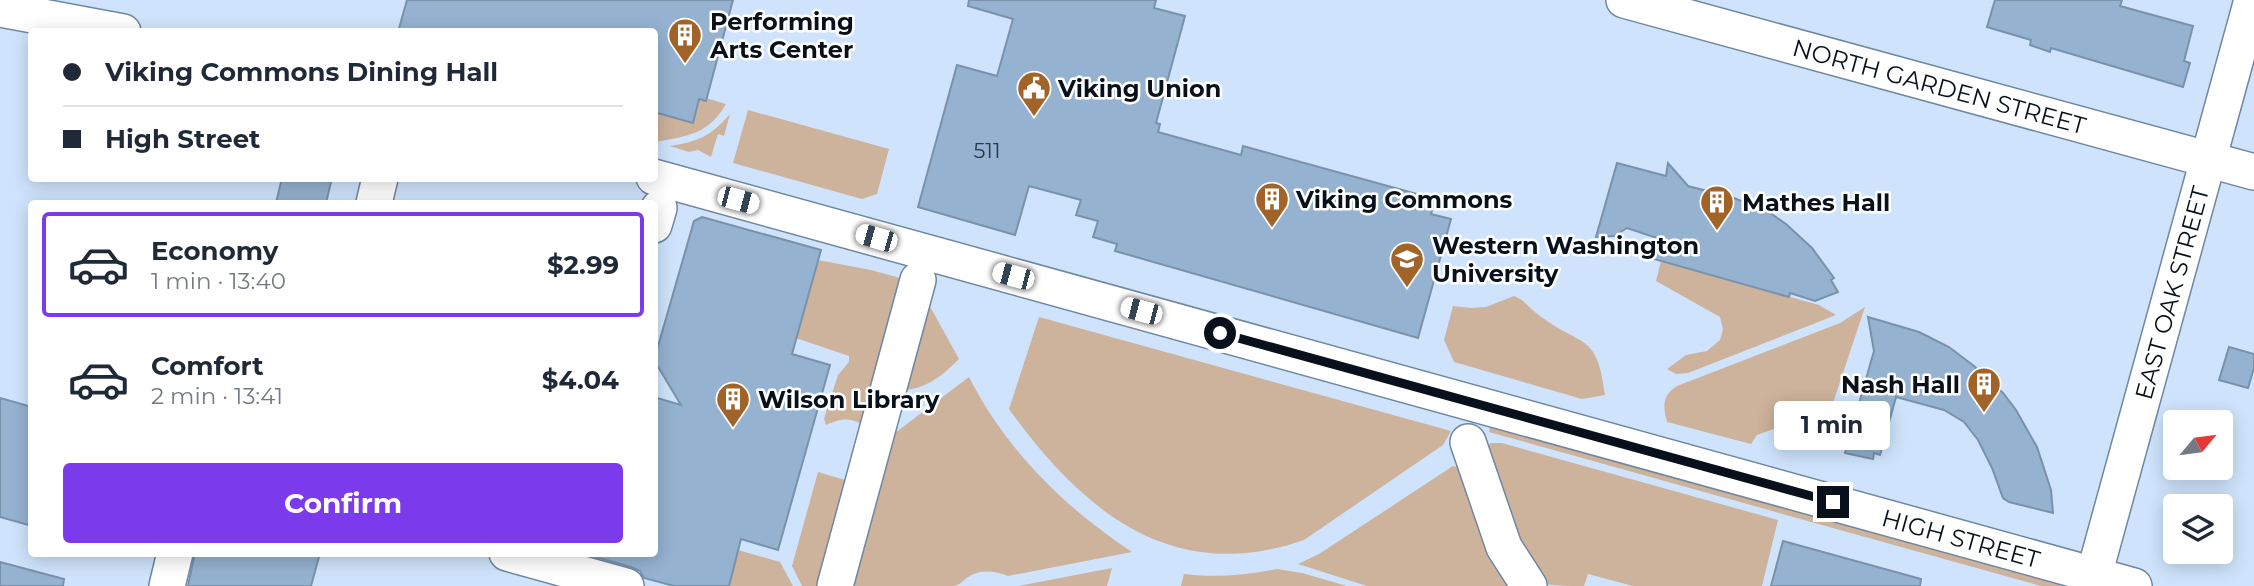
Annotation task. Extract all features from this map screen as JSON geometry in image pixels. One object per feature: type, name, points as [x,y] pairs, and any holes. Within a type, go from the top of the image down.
[{"type":"street","points":[[65,0],[107,28]]},
{"type":"street","name":"NORTH GARDEN STREET","points":[[1624,0],[2254,172]]},
{"type":"street","name":"EAST OAK STREET","points":[[2093,580],[2252,0]]},
{"type":"street","points":[[0,9],[104,28]]},
{"type":"street","points":[[375,200],[379,182]]},
{"type":"street","name":"HIGH STREET","points":[[658,205],[2093,580],[2134,586]]},
{"type":"street","points":[[835,586],[918,280]]},
{"type":"street","points":[[1468,442],[1504,547],[1529,586]]},
{"type":"street","points":[[167,586],[174,557]]},
{"type":"street","points":[[521,557],[626,586]]},
{"type":"shaded area","points":[[706,98],[726,104],[704,128],[687,136],[658,141],[658,113],[693,123],[699,99],[705,101]]},
{"type":"shaded area","points":[[748,110],[889,149],[877,194],[862,199],[733,163]]},
{"type":"shaded area","points":[[730,114],[724,136],[718,134],[711,157],[698,150],[689,152],[670,146],[703,137]]},
{"type":"shaded area","points":[[818,260],[911,281],[862,424],[844,420],[826,425],[824,419],[838,375],[849,362],[849,356],[796,338]]},
{"type":"shaded area","points":[[1661,261],[1819,305],[1836,315],[1688,373],[1676,374],[1667,369],[1686,355],[1707,351],[1720,340],[1723,329],[1720,317],[1656,281]]},
{"type":"shaded area","points":[[922,292],[959,359],[931,382],[916,388],[897,390]]},
{"type":"shaded area","points":[[1514,296],[1555,326],[1586,344],[1598,361],[1605,395],[1582,399],[1454,362],[1444,340],[1453,306],[1486,307]]},
{"type":"shaded area","points":[[1865,307],[1833,403],[1812,405],[1788,424],[1757,435],[1751,444],[1667,422],[1666,397],[1677,386],[1840,323]]},
{"type":"shaded area","points":[[1039,317],[1451,431],[1443,445],[1304,540],[1256,552],[1212,553],[1172,546],[1134,530],[1100,507],[1067,479],[1009,409]]},
{"type":"shaded area","points":[[969,377],[1001,429],[1039,475],[1083,516],[1132,552],[1008,576],[993,572],[977,573],[953,586],[845,586],[883,442]]},
{"type":"shaded area","points":[[1491,423],[2061,582],[2060,586],[2041,586],[1489,432]]},
{"type":"shaded area","points":[[1491,443],[1502,443],[1778,520],[1762,586],[1633,586],[1588,574],[1584,586],[1547,584],[1527,560],[1519,542],[1487,446]]},
{"type":"shaded area","points":[[1453,466],[1465,469],[1514,586],[1367,586],[1298,564],[1319,554]]},
{"type":"shaded area","points":[[818,472],[855,483],[825,586],[802,586],[792,566]]},
{"type":"shaded area","points":[[738,550],[780,562],[793,586],[729,586]]},
{"type":"shaded area","points":[[1112,568],[1107,586],[1018,586]]},
{"type":"shaded area","points":[[1277,569],[1347,586],[1181,586],[1184,574],[1231,575]]},
{"type":"building","name":"Performing Arts Center","points":[[407,0],[733,0],[706,101],[699,99],[693,123],[658,113],[658,28],[399,28]]},
{"type":"building","points":[[969,0],[1156,0],[1154,8],[1185,16],[1156,123],[1160,124],[1158,132],[1241,155],[1243,146],[1435,199],[1431,214],[1451,219],[1418,338],[1115,251],[1117,244],[1093,237],[1098,221],[1076,215],[1081,200],[1029,186],[1015,235],[918,207],[957,65],[997,76],[1013,19],[968,6]]},
{"type":"building","points":[[1995,0],[2122,0],[2120,6],[2193,26],[2184,61],[2190,63],[2183,87],[2051,48],[2050,52],[2030,45],[2031,40],[1987,27]]},
{"type":"building","name":"Mathes Hall","points":[[1617,163],[1666,176],[1668,163],[1688,186],[1734,198],[1770,213],[1812,248],[1834,278],[1831,280],[1838,292],[1815,301],[1790,293],[1789,297],[1654,259],[1666,241],[1627,228],[1614,236],[1596,237]]},
{"type":"building","points":[[281,182],[331,182],[327,200],[277,200]]},
{"type":"building","name":"Wilson Library","points":[[702,217],[821,250],[792,354],[830,365],[778,550],[741,539],[729,586],[674,586],[644,578],[640,571],[631,567],[596,557],[658,557],[658,398],[681,405],[658,367],[658,346],[694,221]]},
{"type":"building","name":"Nash Hall","points":[[1868,317],[1919,332],[1949,347],[2003,393],[2037,447],[2051,490],[2053,513],[2009,502],[2003,498],[1978,440],[1964,422],[1944,410],[1896,397],[1880,455],[1874,453],[1873,459],[1845,453],[1874,351]]},
{"type":"building","points":[[2229,347],[2254,354],[2254,368],[2248,388],[2219,380]]},
{"type":"building","points":[[0,398],[28,406],[28,525],[0,517]]},
{"type":"building","points":[[1783,541],[1921,579],[1920,586],[1771,586]]},
{"type":"building","points":[[194,557],[319,557],[311,586],[188,586]]},
{"type":"building","points":[[0,562],[64,579],[63,586],[0,586]]},
{"type":"place","name":"Performing Arts Center","points":[[685,65]]},
{"type":"place","name":"Viking Union","points":[[1034,118]]},
{"type":"place","name":"Viking Commons","points":[[1272,229]]},
{"type":"place","name":"Mathes Hall","points":[[1717,232]]},
{"type":"place","name":"Western Washington University","points":[[1407,289]]},
{"type":"place","name":"Nash Hall","points":[[1984,414]]},
{"type":"place","name":"Wilson Library","points":[[733,429]]},
{"type":"route","points":[[1220,333],[1833,502]]}]
